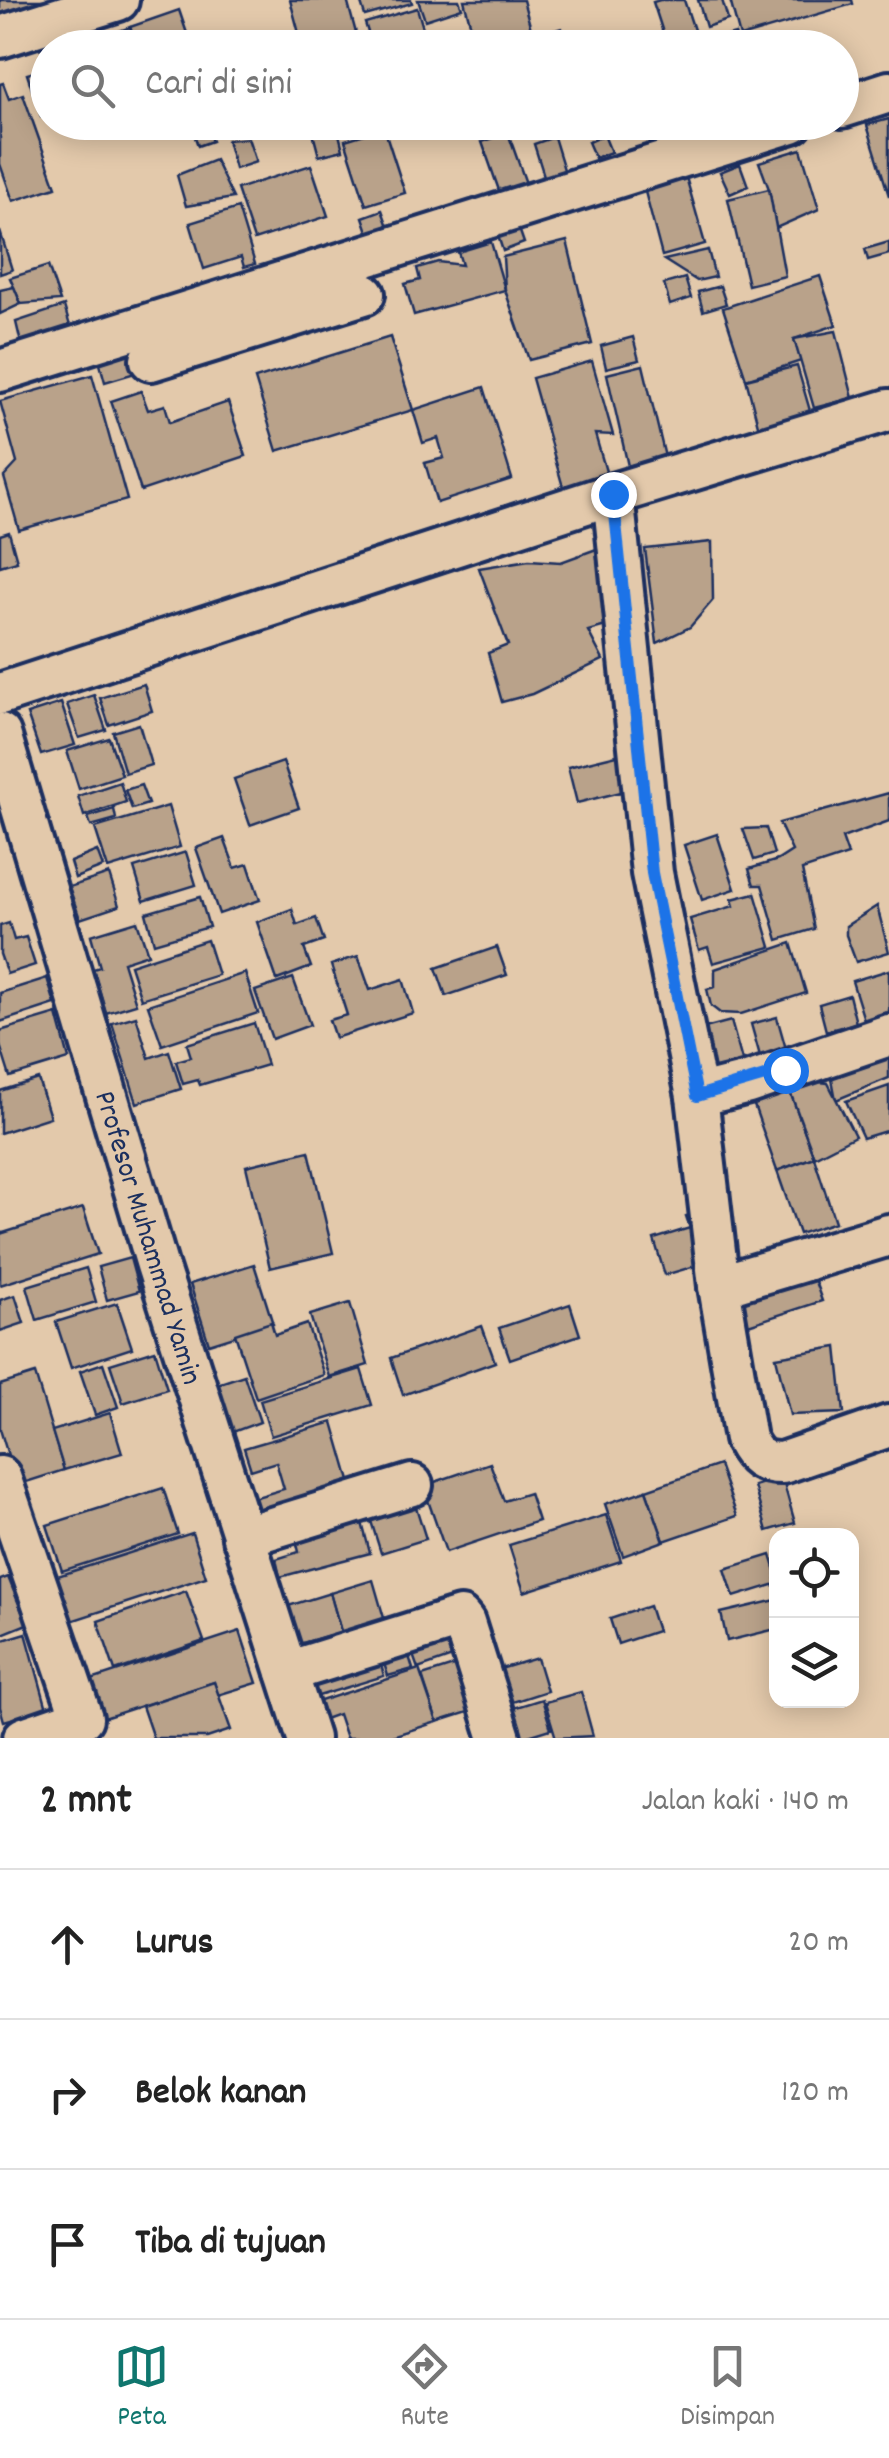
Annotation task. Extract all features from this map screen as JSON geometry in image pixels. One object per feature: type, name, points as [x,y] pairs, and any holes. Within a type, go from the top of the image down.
[{"type":"street","points":[[0,37],[118,0]]},
{"type":"street","points":[[859,102],[889,92]]},
{"type":"street","points":[[0,371],[166,343],[741,140]]},
{"type":"street","points":[[272,304],[364,294]]},
{"type":"street","points":[[0,694],[613,494],[889,410]]},
{"type":"street","points":[[613,494],[652,873],[697,1096],[719,1286],[745,1439],[754,1456],[765,1463],[782,1463],[889,1426]]},
{"type":"street","name":"Profesor Muhammad Yamin","points":[[0,734],[157,1265],[308,1738]]},
{"type":"street","points":[[697,1096],[748,1083],[889,1035]]},
{"type":"street","points":[[719,1286],[889,1235]]},
{"type":"street","points":[[0,1477],[12,1552],[85,1728],[24,1738]]},
{"type":"street","points":[[242,1538],[412,1485]]},
{"type":"street","points":[[287,1672],[460,1618],[500,1738]]},
{"type":"building","points":[[0,0],[45,0],[0,18]]},
{"type":"building","points":[[290,0],[347,0],[355,30],[298,30]]},
{"type":"building","points":[[360,0],[411,0],[412,3],[365,16]]},
{"type":"building","points":[[418,0],[459,0],[462,8],[425,20]]},
{"type":"building","points":[[464,0],[523,0],[531,29],[472,30]]},
{"type":"building","points":[[684,0],[694,30],[662,30],[653,2]]},
{"type":"building","points":[[698,0],[722,0],[728,20],[706,27]]},
{"type":"building","points":[[730,0],[852,0],[853,4],[764,30],[738,30]]},
{"type":"building","points":[[417,8],[424,30],[367,30],[365,23]]},
{"type":"building","points":[[179,10],[186,30],[131,30],[130,27]]},
{"type":"building","points":[[3,83],[9,99],[23,94],[30,114],[30,140],[39,140],[56,187],[13,201],[0,164]]},
{"type":"building","points":[[889,119],[889,196],[867,125]]},
{"type":"building","points":[[227,140],[249,140],[256,162],[235,169]]},
{"type":"building","points":[[315,140],[340,140],[343,150],[319,156]]},
{"type":"building","points":[[345,140],[388,140],[405,193],[366,205]]},
{"type":"building","points":[[510,140],[528,189],[502,199],[482,142]]},
{"type":"building","points":[[555,140],[565,173],[545,179],[534,144]]},
{"type":"building","points":[[606,140],[611,152],[595,158],[588,142]]},
{"type":"building","points":[[801,149],[819,209],[776,228],[759,162]]},
{"type":"building","points":[[215,160],[233,198],[186,206],[177,175]]},
{"type":"building","points":[[740,164],[748,186],[730,194],[720,172]]},
{"type":"building","points":[[311,165],[328,216],[254,240],[237,189]]},
{"type":"building","points":[[686,177],[705,244],[662,256],[644,188]]},
{"type":"building","points":[[769,189],[785,276],[748,285],[728,199]]},
{"type":"building","points":[[238,208],[255,264],[244,267],[241,257],[204,269],[190,223]]},
{"type":"building","points":[[382,210],[393,240],[373,246],[363,217]]},
{"type":"building","points":[[517,223],[524,243],[503,251],[496,230]]},
{"type":"building","points":[[0,231],[12,270],[0,274]]},
{"type":"building","points":[[567,241],[592,344],[529,360],[505,290],[503,257]]},
{"type":"building","points":[[491,242],[505,290],[414,315],[405,284],[420,280],[417,268],[438,262],[462,265],[458,252]]},
{"type":"building","points":[[889,242],[889,254],[868,260],[865,249]]},
{"type":"building","points":[[708,250],[715,277],[697,281],[664,260]]},
{"type":"building","points":[[48,266],[60,301],[21,304],[10,278]]},
{"type":"building","points":[[820,276],[836,325],[794,339],[801,361],[746,379],[723,308]]},
{"type":"building","points":[[685,278],[691,298],[670,305],[664,284]]},
{"type":"building","points":[[720,286],[726,304],[703,311],[698,292]]},
{"type":"building","points":[[14,287],[21,304],[0,314],[0,290]]},
{"type":"building","points":[[64,306],[73,336],[24,356],[16,322]]},
{"type":"building","points":[[836,331],[853,398],[814,408],[794,339]]},
{"type":"building","points":[[390,337],[413,410],[277,451],[255,379]]},
{"type":"building","points":[[633,337],[639,360],[606,368],[601,346]]},
{"type":"building","points":[[131,344],[142,371],[105,382],[97,353]]},
{"type":"building","points":[[592,361],[613,435],[595,434],[607,475],[563,487],[532,378]]},
{"type":"building","points":[[643,365],[665,457],[628,466],[607,374]]},
{"type":"building","points":[[797,366],[815,428],[763,444],[746,379]]},
{"type":"building","points":[[92,375],[127,500],[19,530],[4,477],[17,463],[0,401]]},
{"type":"building","points":[[484,387],[512,479],[437,503],[425,463],[444,458],[438,438],[423,443],[413,410]]},
{"type":"building","points":[[141,391],[148,410],[165,405],[170,422],[228,402],[246,456],[141,491],[111,401]]},
{"type":"building","points":[[9,532],[17,561],[0,566],[0,535]]},
{"type":"building","points":[[712,542],[713,600],[690,627],[657,643],[645,549]]},
{"type":"building","points":[[602,547],[620,622],[588,631],[603,660],[532,694],[502,702],[488,653],[508,645],[479,568],[529,560],[561,562]]},
{"type":"building","points":[[144,684],[152,711],[109,725],[100,698]]},
{"type":"building","points":[[94,695],[106,730],[79,738],[67,704]]},
{"type":"building","points":[[61,703],[75,745],[41,755],[27,714]]},
{"type":"building","points":[[139,724],[151,765],[125,773],[113,732]]},
{"type":"building","points":[[109,738],[122,775],[79,789],[67,751]]},
{"type":"building","points":[[629,752],[637,788],[577,803],[568,767]]},
{"type":"building","points":[[283,762],[299,808],[250,825],[234,779]]},
{"type":"building","points":[[120,782],[126,802],[84,816],[78,796]]},
{"type":"building","points":[[141,785],[148,804],[132,809],[125,790]]},
{"type":"building","points":[[889,793],[889,821],[842,838],[848,855],[802,870],[814,929],[778,940],[762,885],[754,885],[749,869],[792,851],[779,823]]},
{"type":"building","points":[[168,806],[180,847],[108,869],[95,828]]},
{"type":"building","points":[[114,809],[116,819],[91,826],[88,817]]},
{"type":"building","points":[[766,828],[774,854],[754,860],[743,829]]},
{"type":"building","points":[[717,834],[735,889],[702,900],[684,845]]},
{"type":"building","points":[[224,838],[235,868],[248,864],[260,900],[219,914],[196,848]]},
{"type":"building","points":[[97,851],[103,867],[75,878],[70,862]]},
{"type":"building","points":[[186,852],[196,885],[144,901],[134,868]]},
{"type":"building","points":[[109,874],[119,906],[80,919],[69,887]]},
{"type":"building","points":[[755,893],[771,947],[713,963],[708,947],[699,950],[690,919],[734,906],[732,899]]},
{"type":"building","points":[[200,897],[209,927],[154,943],[146,913]]},
{"type":"building","points":[[877,906],[889,952],[856,962],[846,926]]},
{"type":"building","points":[[292,909],[297,925],[316,918],[324,941],[304,948],[311,967],[277,980],[257,922]]},
{"type":"building","points":[[137,921],[148,954],[123,962],[136,1004],[106,1013],[93,969],[100,967],[91,935]]},
{"type":"building","points":[[9,923],[14,940],[26,937],[35,965],[7,974],[0,954],[0,926]]},
{"type":"building","points":[[207,940],[218,975],[141,999],[130,965]]},
{"type":"building","points":[[791,943],[806,993],[741,1014],[720,1013],[711,1006],[707,989],[715,987],[715,969]]},
{"type":"building","points":[[497,947],[507,975],[446,996],[436,968]]},
{"type":"building","points":[[358,956],[370,990],[403,979],[413,1013],[335,1038],[329,1020],[347,1015],[331,965]]},
{"type":"building","points":[[889,970],[889,1015],[865,1023],[852,981]]},
{"type":"building","points":[[245,973],[258,1013],[162,1045],[148,1005]]},
{"type":"building","points":[[47,978],[55,1004],[0,1022],[0,993]]},
{"type":"building","points":[[293,978],[310,1025],[272,1039],[255,991]]},
{"type":"building","points":[[849,995],[856,1023],[826,1031],[819,1004]]},
{"type":"building","points":[[57,1014],[69,1059],[10,1077],[0,1031]]},
{"type":"building","points":[[136,1016],[149,1058],[169,1051],[181,1089],[137,1103],[112,1023]]},
{"type":"building","points":[[777,1017],[788,1056],[762,1063],[751,1024]]},
{"type":"building","points":[[731,1021],[746,1075],[715,1083],[701,1029]]},
{"type":"building","points":[[254,1023],[267,1065],[200,1085],[198,1080],[183,1084],[176,1061],[191,1057],[187,1044]]},
{"type":"building","points":[[889,1051],[889,1078],[836,1100],[829,1063]]},
{"type":"building","points":[[785,1078],[814,1157],[777,1171],[749,1091]]},
{"type":"building","points":[[785,1078],[828,1083],[855,1136],[814,1157]]},
{"type":"building","points":[[38,1079],[50,1117],[0,1133],[0,1091]]},
{"type":"building","points":[[889,1086],[889,1130],[863,1138],[846,1101]]},
{"type":"building","points":[[309,1151],[333,1253],[270,1268],[246,1166]]},
{"type":"building","points":[[814,1157],[835,1222],[799,1234],[777,1171]]},
{"type":"building","points":[[83,1208],[98,1254],[0,1285],[0,1234]]},
{"type":"building","points":[[696,1213],[709,1262],[665,1275],[654,1239],[690,1228],[686,1216]]},
{"type":"building","points":[[130,1258],[139,1291],[107,1300],[98,1267]]},
{"type":"building","points":[[254,1264],[273,1324],[209,1344],[190,1284]]},
{"type":"building","points":[[86,1268],[96,1302],[37,1320],[27,1286]]},
{"type":"building","points":[[812,1273],[822,1301],[745,1326],[738,1288]]},
{"type":"building","points":[[15,1295],[24,1323],[0,1331],[0,1300]]},
{"type":"building","points":[[117,1303],[132,1348],[71,1368],[56,1322]]},
{"type":"building","points":[[350,1303],[368,1365],[329,1377],[310,1315]]},
{"type":"building","points":[[570,1304],[580,1335],[510,1359],[499,1328]]},
{"type":"building","points":[[271,1322],[275,1335],[307,1324],[324,1375],[256,1398],[235,1334]]},
{"type":"building","points":[[482,1326],[495,1362],[403,1395],[391,1358]]},
{"type":"building","points":[[837,1347],[844,1413],[790,1415],[776,1357]]},
{"type":"building","points":[[155,1350],[167,1389],[123,1403],[110,1364]]},
{"type":"building","points":[[103,1363],[118,1407],[95,1415],[80,1371]]},
{"type":"building","points":[[361,1369],[372,1405],[271,1436],[260,1400]]},
{"type":"building","points":[[35,1374],[64,1470],[17,1485],[0,1429],[0,1385]]},
{"type":"building","points":[[244,1375],[260,1422],[233,1432],[217,1384]]},
{"type":"building","points":[[110,1413],[122,1453],[64,1470],[52,1431]]},
{"type":"building","points":[[333,1422],[352,1488],[258,1516],[253,1498],[284,1489],[276,1462],[251,1470],[244,1448]]},
{"type":"building","points":[[490,1463],[504,1501],[529,1493],[538,1521],[446,1552],[423,1486]]},
{"type":"building","points":[[719,1465],[737,1516],[664,1541],[646,1490]]},
{"type":"building","points":[[782,1477],[795,1523],[767,1531],[754,1486]]},
{"type":"building","points":[[163,1488],[178,1534],[62,1571],[47,1525]]},
{"type":"building","points":[[646,1490],[664,1541],[623,1556],[605,1504]]},
{"type":"building","points":[[411,1491],[426,1539],[381,1553],[366,1505]]},
{"type":"building","points":[[360,1515],[370,1553],[280,1577],[276,1559],[299,1552],[294,1532]]},
{"type":"building","points":[[606,1515],[621,1561],[524,1592],[509,1545]]},
{"type":"building","points":[[192,1533],[206,1577],[59,1625],[45,1580]]},
{"type":"building","points":[[769,1556],[769,1586],[734,1597],[725,1569]]},
{"type":"building","points":[[8,1577],[27,1624],[0,1635],[0,1580]]},
{"type":"building","points":[[373,1580],[388,1632],[345,1645],[330,1593]]},
{"type":"building","points":[[186,1591],[204,1641],[115,1671],[98,1621]]},
{"type":"building","points":[[330,1593],[341,1632],[299,1644],[288,1606]]},
{"type":"building","points":[[769,1602],[769,1631],[727,1641],[721,1613]]},
{"type":"building","points":[[649,1606],[657,1631],[618,1644],[610,1619]]},
{"type":"building","points":[[454,1623],[464,1653],[418,1669],[407,1638]]},
{"type":"building","points":[[240,1631],[257,1683],[218,1695],[214,1682],[89,1723],[76,1685]]},
{"type":"building","points":[[26,1633],[47,1709],[4,1721],[0,1707],[0,1641]]},
{"type":"building","points":[[404,1640],[413,1669],[388,1676],[379,1648]]},
{"type":"building","points":[[377,1650],[384,1676],[312,1698],[304,1671]]},
{"type":"building","points":[[537,1658],[547,1691],[497,1707],[487,1673]]},
{"type":"building","points":[[466,1662],[481,1708],[437,1722],[422,1676]]},
{"type":"building","points":[[419,1669],[437,1722],[386,1738],[346,1738],[338,1714],[316,1722],[311,1704]]},
{"type":"building","points":[[214,1682],[231,1730],[207,1738],[153,1738],[142,1706]]},
{"type":"building","points":[[581,1692],[593,1736],[556,1738],[545,1702]]},
{"type":"building","points":[[542,1699],[551,1729],[508,1738],[500,1712]]},
{"type":"route","points":[[613,494],[652,873],[697,1096],[785,1070]]}]
